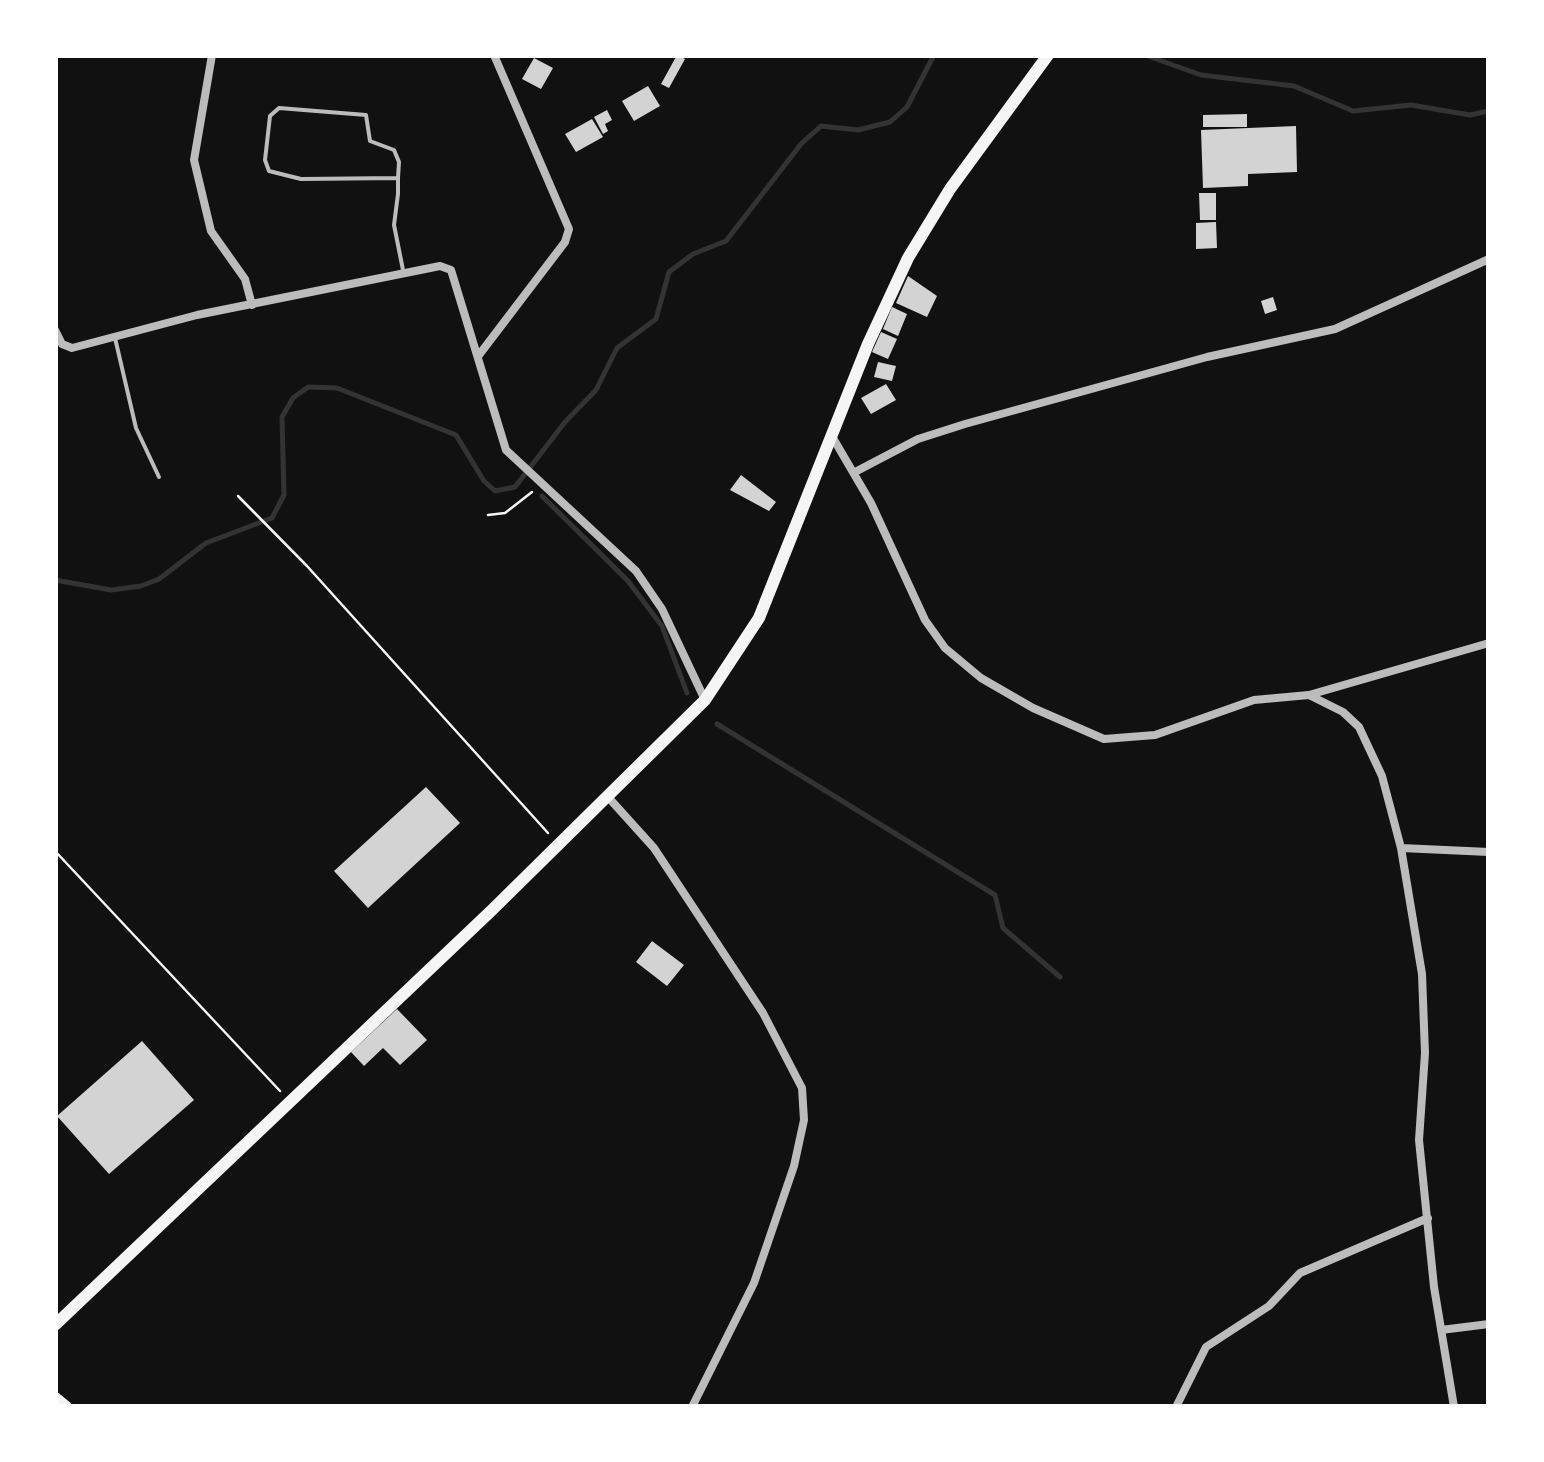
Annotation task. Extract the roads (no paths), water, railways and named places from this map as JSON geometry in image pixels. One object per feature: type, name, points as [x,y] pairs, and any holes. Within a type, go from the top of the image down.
[{"type":"highway","points":[[55,1325],[559,845],[705,700],[759,618],[908,258],[950,189],[1047,56]]},
{"type":"highway","points":[[55,1398],[66,1407]]},
{"type":"street","points":[[212,55],[194,160],[210,230],[245,279],[252,305]]},
{"type":"street","points":[[479,355],[564,242],[568,229],[494,55]]},
{"type":"street","points":[[855,472],[889,452],[950,429],[1223,353],[1335,328],[1489,259]]},
{"type":"street","points":[[55,330],[62,344],[72,348],[440,266],[451,270],[506,450],[636,571],[662,609],[705,700]]},
{"type":"street","points":[[833,438],[855,472],[925,620],[945,648],[980,678],[1073,729],[1104,739],[1155,734],[1254,700],[1308,696],[1489,643]]},
{"type":"street","points":[[1308,696],[1343,712],[1358,727],[1382,776],[1401,848],[1422,974],[1424,1053],[1419,1140],[1454,1407]]},
{"type":"street","points":[[608,797],[654,848],[762,1013],[802,1088],[798,1152],[754,1283],[692,1407]]},
{"type":"street","points":[[1401,848],[1489,852]]},
{"type":"street","points":[[1176,1407],[1206,1346],[1269,1306],[1300,1273],[1428,1218]]},
{"type":"street","points":[[1441,1330],[1489,1324]]},
{"type":"lane","points":[[398,178],[282,177],[269,171],[265,160],[270,116],[279,108],[366,114],[370,141],[394,150],[398,178],[394,226],[404,274]]},
{"type":"lane","points":[[115,338],[136,428],[159,478]]},
{"type":"waterway","points":[[55,580],[111,590],[141,586],[159,579],[206,543],[272,518],[284,495],[282,417],[293,398],[308,387],[337,388],[456,435],[484,481],[495,491],[515,487],[565,422],[596,390],[617,348],[656,319],[669,272],[693,254],[726,241],[801,144],[821,126],[858,130],[890,122],[907,107],[934,55]]},
{"type":"waterway","points":[[1145,55],[1201,75],[1294,86],[1353,111],[1411,105],[1470,115],[1489,111]]},
{"type":"waterway","points":[[542,496],[628,581],[662,626],[687,693]]},
{"type":"waterway","points":[[717,724],[995,895],[1003,928],[1060,977]]}]
